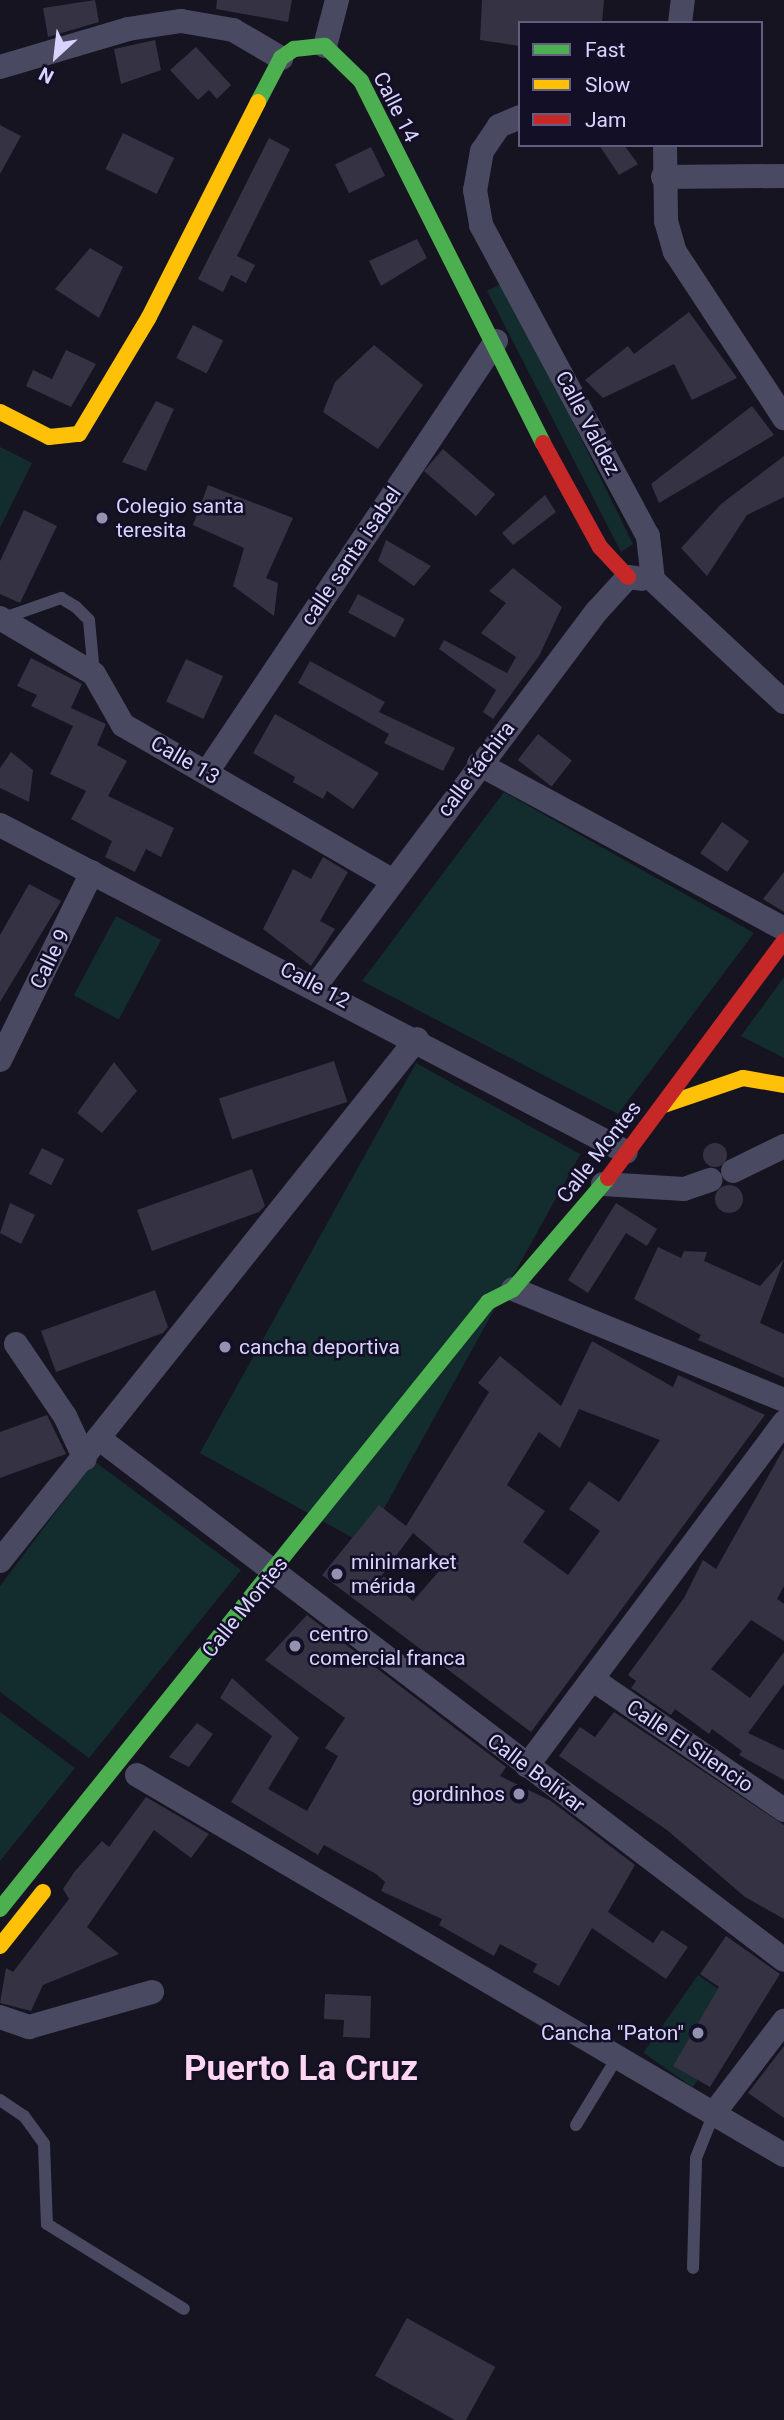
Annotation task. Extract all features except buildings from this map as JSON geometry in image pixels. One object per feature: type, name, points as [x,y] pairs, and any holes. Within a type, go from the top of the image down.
[{"type":"street","points":[[0,412],[62,440],[79,434],[94,418],[281,58],[294,49],[325,46],[337,0]]},
{"type":"street","points":[[680,21],[683,0]]},
{"type":"street","points":[[0,68],[128,29],[181,21],[233,30],[281,58]]},
{"type":"street","name":"Calle 14","points":[[325,46],[361,81],[495,341],[554,465],[600,547],[628,577]]},
{"type":"street","name":"Calle Valdez","points":[[518,118],[499,127],[482,151],[475,190],[481,225],[648,536],[653,580]]},
{"type":"street","points":[[665,147],[663,177],[675,252],[784,418]]},
{"type":"street","points":[[663,177],[784,176]]},
{"type":"street","name":"calle santa isabel","points":[[207,772],[495,341]]},
{"type":"street","points":[[628,577],[653,580],[784,702]]},
{"type":"street","name":"calle táchira","points":[[316,985],[479,764],[628,577]]},
{"type":"street","name":"Calle 13","points":[[1,618],[94,674],[123,725],[393,880]]},
{"type":"street","points":[[479,764],[784,929]]},
{"type":"street","name":"Calle 12","points":[[0,825],[316,985],[626,1152]]},
{"type":"street","name":"Calle 9","points":[[3,1049],[92,872]]},
{"type":"street","points":[[664,1105],[784,941]]},
{"type":"street","points":[[0,1561],[93,1450],[417,1040]]},
{"type":"street","name":"Calle Montes","points":[[0,1909],[280,1584],[488,1302],[513,1289],[603,1184],[664,1105],[743,1078],[784,1085]]},
{"type":"street","points":[[603,1184],[684,1189],[721,1176],[784,1146]]},
{"type":"street","points":[[513,1289],[784,1400]]},
{"type":"street","name":"Calle Montes","points":[[507,1315],[513,1289]]},
{"type":"street","points":[[16,1344],[93,1450]]},
{"type":"street","points":[[527,1766],[595,1681],[784,1423]]},
{"type":"street","name":"Calle Bolívar","points":[[93,1450],[527,1766],[784,1960]]},
{"type":"street","name":"Calle Montes","points":[[280,1584],[306,1564]]},
{"type":"street","name":"Calle El Silencio","points":[[595,1681],[784,1810]]},
{"type":"street","points":[[139,1772],[784,2155]]},
{"type":"street","points":[[0,1946],[51,1882]]},
{"type":"street","points":[[0,2017],[29,2026],[152,1992]]},
{"type":"street","points":[[714,2113],[784,2021]]},
{"type":"lane","points":[[1,618],[61,598],[76,607],[89,620],[94,674]]},
{"type":"lane","points":[[576,2125],[618,2056]]},
{"type":"lane","points":[[0,2100],[24,2116],[44,2144],[47,2224],[184,2309]]},
{"type":"lane","points":[[692,2269],[696,2158],[714,2113]]},
{"type":"green space","points":[[504,282],[633,544],[621,552],[487,291]]},
{"type":"green space","points":[[0,447],[32,463],[0,528]]},
{"type":"green space","points":[[504,792],[754,933],[618,1114],[362,981]]},
{"type":"green space","points":[[116,916],[161,940],[119,1019],[74,995]]},
{"type":"green space","points":[[784,977],[784,1058],[741,1036]]},
{"type":"green space","points":[[416,1063],[580,1154],[364,1544],[200,1453]]},
{"type":"green space","points":[[94,1461],[241,1570],[89,1758],[0,1692],[0,1586]]},
{"type":"green space","points":[[0,1712],[75,1768],[0,1861]]},
{"type":"green space","name":"Cancha \"Paton\"","points":[[698,1975],[747,2009],[693,2087],[644,2053]]},
{"type":"traffic: fast","points":[[258,102],[281,58],[294,49],[325,46],[361,81],[543,443]]},
{"type":"traffic: fast","points":[[0,1909],[488,1302],[513,1289],[608,1178]]},
{"type":"traffic: slow","points":[[0,412],[49,437],[79,434],[149,317],[258,102]]},
{"type":"traffic: slow","points":[[664,1105],[743,1078],[784,1085]]},
{"type":"traffic: slow","points":[[0,1946],[43,1892]]},
{"type":"traffic: jam","points":[[543,443],[600,547],[628,577]]},
{"type":"traffic: jam","points":[[608,1178],[784,941]]},
{"type":"place","name":"Colegio santa teresita","points":[[102,518]]},
{"type":"place","name":"cancha deportiva","points":[[225,1347]]},
{"type":"place","name":"minimarket mérida","points":[[337,1574]]},
{"type":"place","name":"centro comercial franca","points":[[295,1646]]},
{"type":"place","name":"gordinhos","points":[[519,1794]]},
{"type":"place","name":"Cancha \"Paton\"","points":[[698,2033]]},
{"type":"district","name":"Puerto La Cruz","points":[[301,2069]]}]
